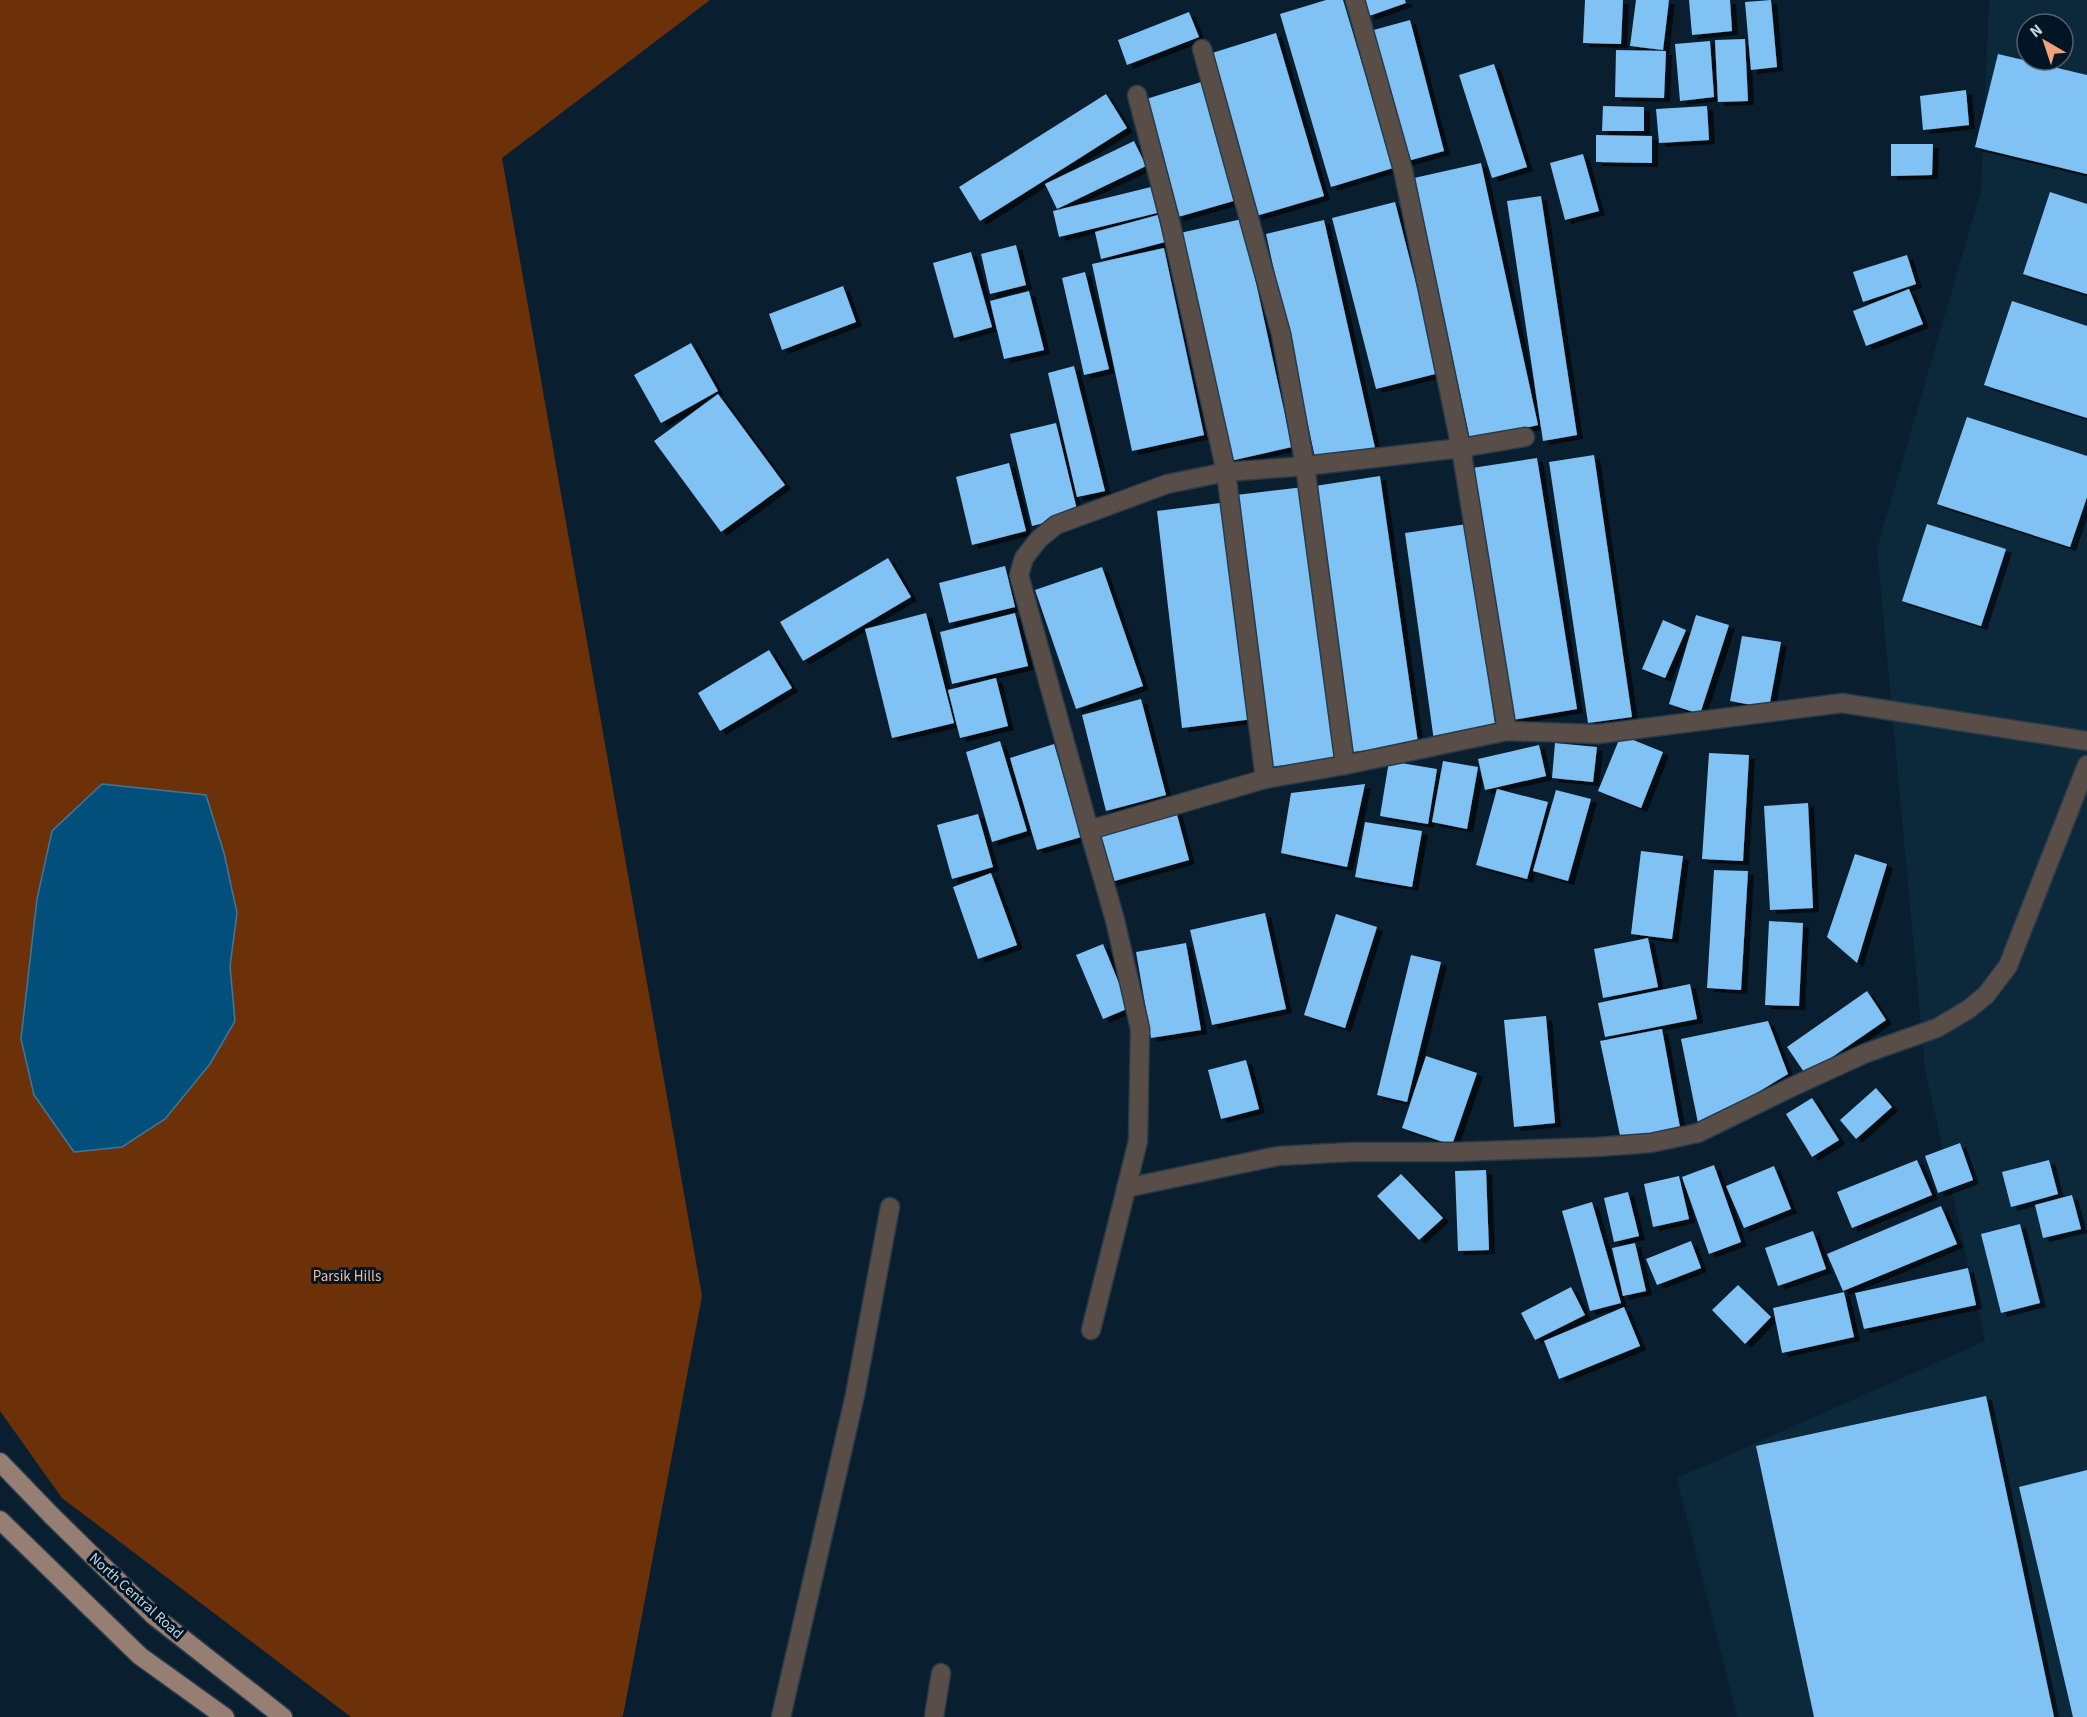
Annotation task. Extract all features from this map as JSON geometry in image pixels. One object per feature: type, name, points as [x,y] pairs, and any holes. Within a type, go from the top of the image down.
[{"type":"main road","name":"North Central Road","points":[[0,1462],[154,1616],[283,1717]]},
{"type":"main road","points":[[0,1520],[140,1656],[225,1717]]},
{"type":"street","points":[[1355,0],[1403,170],[1461,448],[1507,731]]},
{"type":"street","points":[[1202,49],[1281,334],[1305,466],[1346,765]]},
{"type":"street","points":[[1137,95],[1170,221],[1226,472],[1265,779]]},
{"type":"street","points":[[1091,1330],[1137,1141],[1140,1029],[1115,920],[1019,575],[1024,558],[1039,538],[1056,525],[1167,484],[1226,472],[1305,466],[1461,448],[1525,437]]},
{"type":"street","points":[[1089,830],[1265,779],[1346,765],[1507,731],[1598,734],[1842,703],[2087,741]]},
{"type":"street","points":[[1126,1188],[1278,1156],[1350,1152],[1456,1152],[1651,1143],[1698,1133],[1866,1053],[1937,1028],[1969,1009],[1986,994],[2008,966],[2087,765]]},
{"type":"street","points":[[781,1717],[855,1395],[890,1207]]},
{"type":"street","points":[[934,1717],[941,1673]]},
{"type":"shaded area","points":[[1989,0],[2087,0],[2087,1717],[1737,1717],[1677,1478],[1985,1341],[1925,1069],[1877,549],[1981,190]]},
{"type":"green space","name":"Parsik Hills","points":[[0,0],[710,0],[502,158],[702,1296],[623,1716],[351,1717],[62,1498],[0,1411]]},
{"type":"water","points":[[102,784],[206,795],[224,853],[237,913],[230,966],[235,1021],[210,1064],[165,1119],[122,1147],[74,1152],[34,1095],[21,1039],[37,899],[52,831]]},
{"type":"building","points":[[1326,0],[1343,0],[1393,168],[1331,187],[1280,14]]},
{"type":"building","points":[[1363,0],[1405,0],[1406,3],[1369,16]]},
{"type":"building","points":[[1585,0],[1623,0],[1621,44],[1583,43]]},
{"type":"building","points":[[1636,0],[1669,0],[1663,50],[1630,46]]},
{"type":"building","points":[[1689,0],[1730,0],[1732,31],[1692,35]]},
{"type":"building","points":[[1771,0],[1777,67],[1751,70],[1745,2]]},
{"type":"building","points":[[1189,12],[1199,37],[1127,65],[1118,40]]},
{"type":"building","points":[[1410,20],[1444,151],[1404,162],[1370,31]]},
{"type":"building","points":[[1276,33],[1324,196],[1256,216],[1209,54]]},
{"type":"building","points":[[1745,39],[1748,101],[1718,102],[1715,40]]},
{"type":"building","points":[[1710,41],[1714,97],[1680,101],[1675,44]]},
{"type":"building","points":[[1616,50],[1666,51],[1664,98],[1615,97]]},
{"type":"building","points":[[1998,54],[2015,58],[2015,72],[2074,72],[2087,75],[2087,174],[1975,147]]},
{"type":"building","points":[[1494,64],[1527,167],[1492,178],[1459,75]]},
{"type":"building","points":[[1201,82],[1237,200],[1178,217],[1143,100]]},
{"type":"building","points":[[1966,90],[1969,125],[1923,130],[1920,96]]},
{"type":"building","points":[[1106,94],[1127,128],[980,221],[959,187]]},
{"type":"building","points":[[1603,106],[1644,107],[1644,131],[1602,131]]},
{"type":"building","points":[[1707,106],[1709,140],[1659,143],[1656,109]]},
{"type":"building","points":[[1596,135],[1652,136],[1652,163],[1596,162]]},
{"type":"building","points":[[1134,141],[1146,166],[1057,209],[1045,184]]},
{"type":"building","points":[[1891,144],[1933,144],[1932,175],[1891,176]]},
{"type":"building","points":[[1583,154],[1599,211],[1565,220],[1550,163]]},
{"type":"building","points":[[1481,163],[1538,425],[1470,440],[1414,178]]},
{"type":"building","points":[[1151,187],[1157,213],[1059,237],[1053,211]]},
{"type":"building","points":[[2050,192],[2087,204],[2087,294],[2023,274]]},
{"type":"building","points":[[1541,196],[1577,435],[1543,441],[1507,201]]},
{"type":"building","points":[[1395,202],[1439,373],[1376,389],[1332,218]]},
{"type":"building","points":[[1158,215],[1165,242],[1101,259],[1095,232]]},
{"type":"building","points":[[1242,219],[1292,447],[1230,461],[1180,233]]},
{"type":"building","points":[[1324,220],[1375,448],[1316,462],[1266,234]]},
{"type":"building","points":[[1016,245],[1026,285],[990,294],[981,254]]},
{"type":"building","points":[[1164,248],[1204,435],[1132,451],[1092,264]]},
{"type":"building","points":[[971,252],[992,327],[954,338],[933,263]]},
{"type":"building","points":[[1907,255],[1916,284],[1863,302],[1853,272]]},
{"type":"building","points":[[1085,272],[1109,369],[1084,375],[1062,278]]},
{"type":"building","points":[[843,286],[856,322],[782,350],[769,314]]},
{"type":"building","points":[[1909,289],[1923,324],[1866,346],[1853,311]]},
{"type":"building","points":[[1029,291],[1044,350],[1004,359],[990,301]]},
{"type":"building","points":[[2012,301],[2087,326],[2087,418],[1984,385]]},
{"type":"building","points":[[691,343],[718,391],[661,423],[634,375]]},
{"type":"building","points":[[1074,366],[1105,491],[1077,497],[1048,373]]},
{"type":"building","points":[[718,394],[785,485],[721,532],[654,441]]},
{"type":"building","points":[[1967,417],[2087,456],[2087,497],[2070,547],[1937,504]]},
{"type":"building","points":[[1056,423],[1078,514],[1032,526],[1010,434]]},
{"type":"building","points":[[1594,455],[1632,717],[1588,723],[1549,462]]},
{"type":"building","points":[[1537,458],[1577,709],[1512,720],[1472,468]]},
{"type":"building","points":[[1009,463],[1026,531],[972,545],[956,477]]},
{"type":"building","points":[[1380,476],[1418,743],[1353,752],[1315,486]]},
{"type":"building","points":[[1304,487],[1336,759],[1268,767],[1236,495]]},
{"type":"building","points":[[1228,502],[1253,719],[1182,728],[1157,511]]},
{"type":"building","points":[[1467,524],[1496,732],[1434,741],[1405,533]]},
{"type":"building","points":[[1927,524],[2006,549],[1981,626],[1902,601]]},
{"type":"building","points":[[888,558],[911,597],[803,661],[780,622]]},
{"type":"building","points":[[1005,566],[1015,607],[949,623],[939,583]]},
{"type":"building","points":[[1102,567],[1143,686],[1076,709],[1035,590]]},
{"type":"building","points":[[926,613],[954,723],[892,738],[865,629]]},
{"type":"building","points":[[1015,613],[1028,666],[952,684],[940,632]]},
{"type":"building","points":[[1696,615],[1729,625],[1700,714],[1669,704]]},
{"type":"building","points":[[1663,620],[1686,630],[1665,678],[1642,669]]},
{"type":"building","points":[[1742,636],[1781,642],[1769,708],[1730,701]]},
{"type":"building","points":[[769,650],[792,688],[720,731],[698,693]]},
{"type":"building","points":[[996,678],[1008,726],[960,738],[948,690]]},
{"type":"building","points":[[1141,699],[1166,795],[1106,811],[1082,715]]},
{"type":"building","points":[[1621,735],[1663,752],[1641,808],[1598,791]]},
{"type":"building","points":[[1000,741],[1027,831],[992,842],[966,752]]},
{"type":"building","points":[[1555,743],[1597,747],[1593,782],[1552,778]]},
{"type":"building","points":[[1054,744],[1081,837],[1037,850],[1010,758]]},
{"type":"building","points":[[1539,745],[1546,776],[1485,790],[1478,759]]},
{"type":"building","points":[[1709,753],[1749,755],[1743,861],[1702,859]]},
{"type":"building","points":[[1389,761],[1437,769],[1428,824],[1380,816]]},
{"type":"building","points":[[1443,761],[1478,767],[1467,829],[1432,822]]},
{"type":"building","points":[[1365,784],[1347,867],[1281,853],[1291,793]]},
{"type":"building","points":[[1497,789],[1548,802],[1527,879],[1476,865]]},
{"type":"building","points":[[1556,790],[1591,799],[1568,881],[1533,871]]},
{"type":"building","points":[[1808,803],[1813,908],[1770,910],[1764,806]]},
{"type":"building","points":[[1176,811],[1189,860],[1111,882],[1097,833]]},
{"type":"building","points":[[978,814],[993,867],[952,879],[937,825]]},
{"type":"building","points":[[1365,822],[1422,831],[1412,887],[1355,877]]},
{"type":"building","points":[[1641,851],[1683,856],[1672,939],[1631,934]]},
{"type":"building","points":[[1855,854],[1887,864],[1857,963],[1827,937]]},
{"type":"building","points":[[1714,870],[1748,871],[1741,990],[1707,988]]},
{"type":"building","points":[[991,873],[1017,945],[978,959],[953,887]]},
{"type":"building","points":[[1265,913],[1286,1009],[1212,1025],[1190,930]]},
{"type":"building","points":[[1336,914],[1377,927],[1345,1028],[1304,1015]]},
{"type":"building","points":[[1769,921],[1803,923],[1799,1006],[1765,1005]]},
{"type":"building","points":[[1648,938],[1658,987],[1603,998],[1594,949]]},
{"type":"building","points":[[1186,943],[1201,1030],[1151,1038],[1136,952]]},
{"type":"building","points":[[1103,944],[1129,1008],[1103,1019],[1076,955]]},
{"type":"building","points":[[1411,955],[1441,962],[1407,1102],[1377,1095]]},
{"type":"building","points":[[1690,984],[1697,1019],[1605,1037],[1598,1003]]},
{"type":"building","points":[[1867,991],[1886,1020],[1806,1075],[1787,1047]]},
{"type":"building","points":[[1546,1016],[1555,1123],[1514,1127],[1504,1020]]},
{"type":"building","points":[[1768,1021],[1788,1074],[1699,1128],[1681,1039]]},
{"type":"building","points":[[1662,1029],[1681,1133],[1622,1145],[1600,1041]]},
{"type":"building","points":[[1426,1056],[1477,1073],[1452,1145],[1402,1128]]},
{"type":"building","points":[[1246,1060],[1259,1109],[1221,1119],[1208,1070]]},
{"type":"building","points":[[1876,1088],[1892,1107],[1856,1139],[1840,1120]]},
{"type":"building","points":[[1812,1098],[1839,1140],[1812,1157],[1786,1114]]},
{"type":"building","points":[[1960,1143],[1973,1180],[1938,1193],[1925,1156]]},
{"type":"building","points":[[1917,1160],[1932,1195],[1852,1228],[1837,1192]]},
{"type":"building","points":[[2049,1160],[2058,1194],[2011,1207],[2002,1172]]},
{"type":"building","points":[[1714,1165],[1741,1242],[1709,1254],[1682,1177]]},
{"type":"building","points":[[1774,1166],[1791,1209],[1744,1228],[1726,1186]]},
{"type":"building","points":[[1486,1170],[1489,1250],[1458,1251],[1455,1171]]},
{"type":"building","points":[[1401,1174],[1443,1218],[1419,1240],[1377,1196]]},
{"type":"building","points":[[1679,1176],[1689,1219],[1653,1227],[1644,1184]]},
{"type":"building","points":[[1628,1192],[1639,1236],[1614,1242],[1604,1198]]},
{"type":"building","points":[[2072,1195],[2081,1229],[2043,1238],[2035,1205]]},
{"type":"building","points":[[1592,1202],[1621,1303],[1590,1311],[1562,1211]]},
{"type":"building","points":[[1941,1206],[1957,1244],[1843,1291],[1827,1254]]},
{"type":"building","points":[[2020,1224],[2040,1303],[2001,1313],[1981,1234]]},
{"type":"building","points":[[1813,1231],[1826,1269],[1778,1286],[1765,1248]]},
{"type":"building","points":[[1691,1241],[1701,1268],[1657,1285],[1646,1259]]},
{"type":"building","points":[[1635,1243],[1646,1291],[1623,1296],[1612,1248]]},
{"type":"building","points":[[1968,1268],[1976,1305],[1864,1329],[1855,1293]]},
{"type":"building","points":[[1738,1285],[1771,1317],[1745,1344],[1712,1310]]},
{"type":"building","points":[[1571,1287],[1585,1315],[1535,1340],[1521,1313]]},
{"type":"building","points":[[1844,1292],[1854,1337],[1782,1353],[1773,1308]]},
{"type":"building","points":[[1624,1307],[1640,1346],[1559,1379],[1544,1341]]},
{"type":"building","points":[[1986,1396],[2054,1717],[1814,1717],[1756,1446]]},
{"type":"building","points":[[2087,1470],[2087,1717],[2073,1717],[2019,1487]]}]
